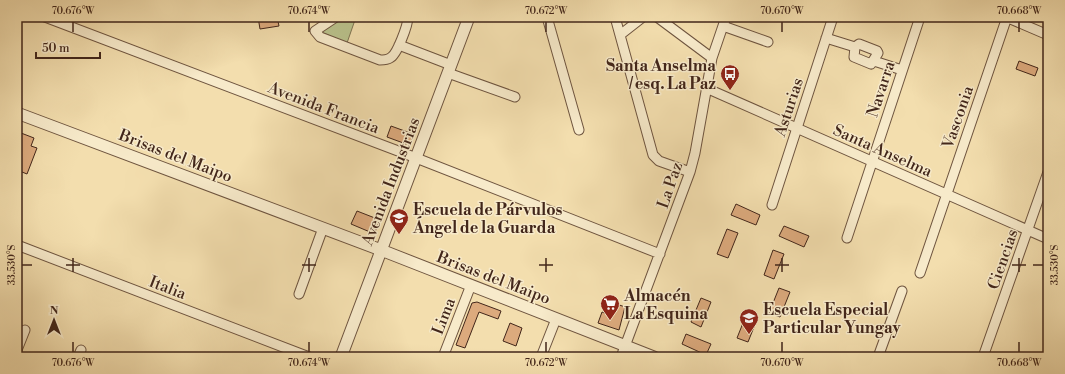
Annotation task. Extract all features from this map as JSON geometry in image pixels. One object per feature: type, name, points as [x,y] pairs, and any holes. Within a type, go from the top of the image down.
[{"type":"street","name":"Avenida Francia","points":[[45,17],[416,158],[660,254]]},
{"type":"street","points":[[336,17],[315,31],[316,34],[320,37],[380,60],[389,60],[394,56],[408,17]]},
{"type":"street","name":"Avenida Industrias","points":[[341,357],[469,17]]},
{"type":"street","points":[[547,17],[579,130]]},
{"type":"street","points":[[615,17],[653,155],[659,161],[690,172]]},
{"type":"street","points":[[620,35],[643,17]]},
{"type":"street","points":[[657,17],[712,58]]},
{"type":"street","name":"Asturias","points":[[772,205],[833,17]]},
{"type":"street","name":"Navarra","points":[[846,238],[920,17]]},
{"type":"street","points":[[1007,17],[1048,35]]},
{"type":"street","name":"Vasconia","points":[[920,273],[1007,17]]},
{"type":"street","points":[[725,21],[768,42]]},
{"type":"street","name":"La Paz","points":[[621,357],[690,172],[695,153],[712,58],[725,21]]},
{"type":"street","points":[[826,38],[855,48]]},
{"type":"street","points":[[399,44],[449,69],[515,97]]},
{"type":"street","points":[[859,44],[878,51],[874,61],[870,64],[854,58],[855,48],[859,44]]},
{"type":"street","points":[[874,61],[902,70]]},
{"type":"street","name":"Santa Anselma","points":[[706,88],[1048,239]]},
{"type":"street","name":"Brisas del Maipo","points":[[17,113],[381,250],[654,357]]},
{"type":"street","name":"Ciencias","points":[[983,357],[1048,172]]},
{"type":"street","points":[[299,294],[323,228]]},
{"type":"street","name":"Italia","points":[[17,245],[309,357]]},
{"type":"street","name":"Lima","points":[[443,357],[471,285]]},
{"type":"street","points":[[878,357],[902,291]]},
{"type":"street","points":[[541,357],[556,319]]},
{"type":"street","points":[[17,350],[25,330]]},
{"type":"green space","points":[[343,17],[356,17],[347,43],[321,32]]},
{"type":"building","points":[[258,17],[277,17],[279,26],[260,29]]},
{"type":"building","points":[[1019,61],[1038,68],[1035,76],[1016,69]]},
{"type":"building","points":[[391,126],[413,134],[411,142],[406,144],[387,137]]},
{"type":"building","points":[[21,133],[34,138],[31,146],[37,148],[27,174],[17,170],[17,144]]},
{"type":"building","points":[[736,204],[760,215],[756,225],[731,215]]},
{"type":"building","points":[[357,211],[380,220],[375,232],[370,232],[351,224]]},
{"type":"building","points":[[784,226],[809,236],[804,247],[779,236]]},
{"type":"building","points":[[727,229],[738,233],[728,258],[717,254]]},
{"type":"building","points":[[773,250],[784,254],[774,279],[764,275]]},
{"type":"building","points":[[779,288],[790,292],[780,317],[769,313]]},
{"type":"building","points":[[701,298],[711,302],[701,327],[691,322]]},
{"type":"building","points":[[477,302],[501,311],[498,319],[479,312],[465,348],[456,345],[472,303]]},
{"type":"building","points":[[611,302],[625,307],[619,330],[598,323],[602,312],[607,314]]},
{"type":"building","points":[[747,313],[758,317],[748,342],[737,338]]},
{"type":"building","points":[[510,323],[522,328],[516,346],[503,341]]},
{"type":"building","points":[[686,334],[711,344],[706,355],[682,344]]},
{"type":"place","name":"Santa Anselma / esq. La Paz","points":[[730,91]]},
{"type":"place","name":"Escuela de Párvulos Ángel de la Guarda","points":[[399,235]]},
{"type":"place","name":"Almacén La Esquina","points":[[610,321]]},
{"type":"place","name":"Escuela Especial Particular Yungay","points":[[749,335]]}]
